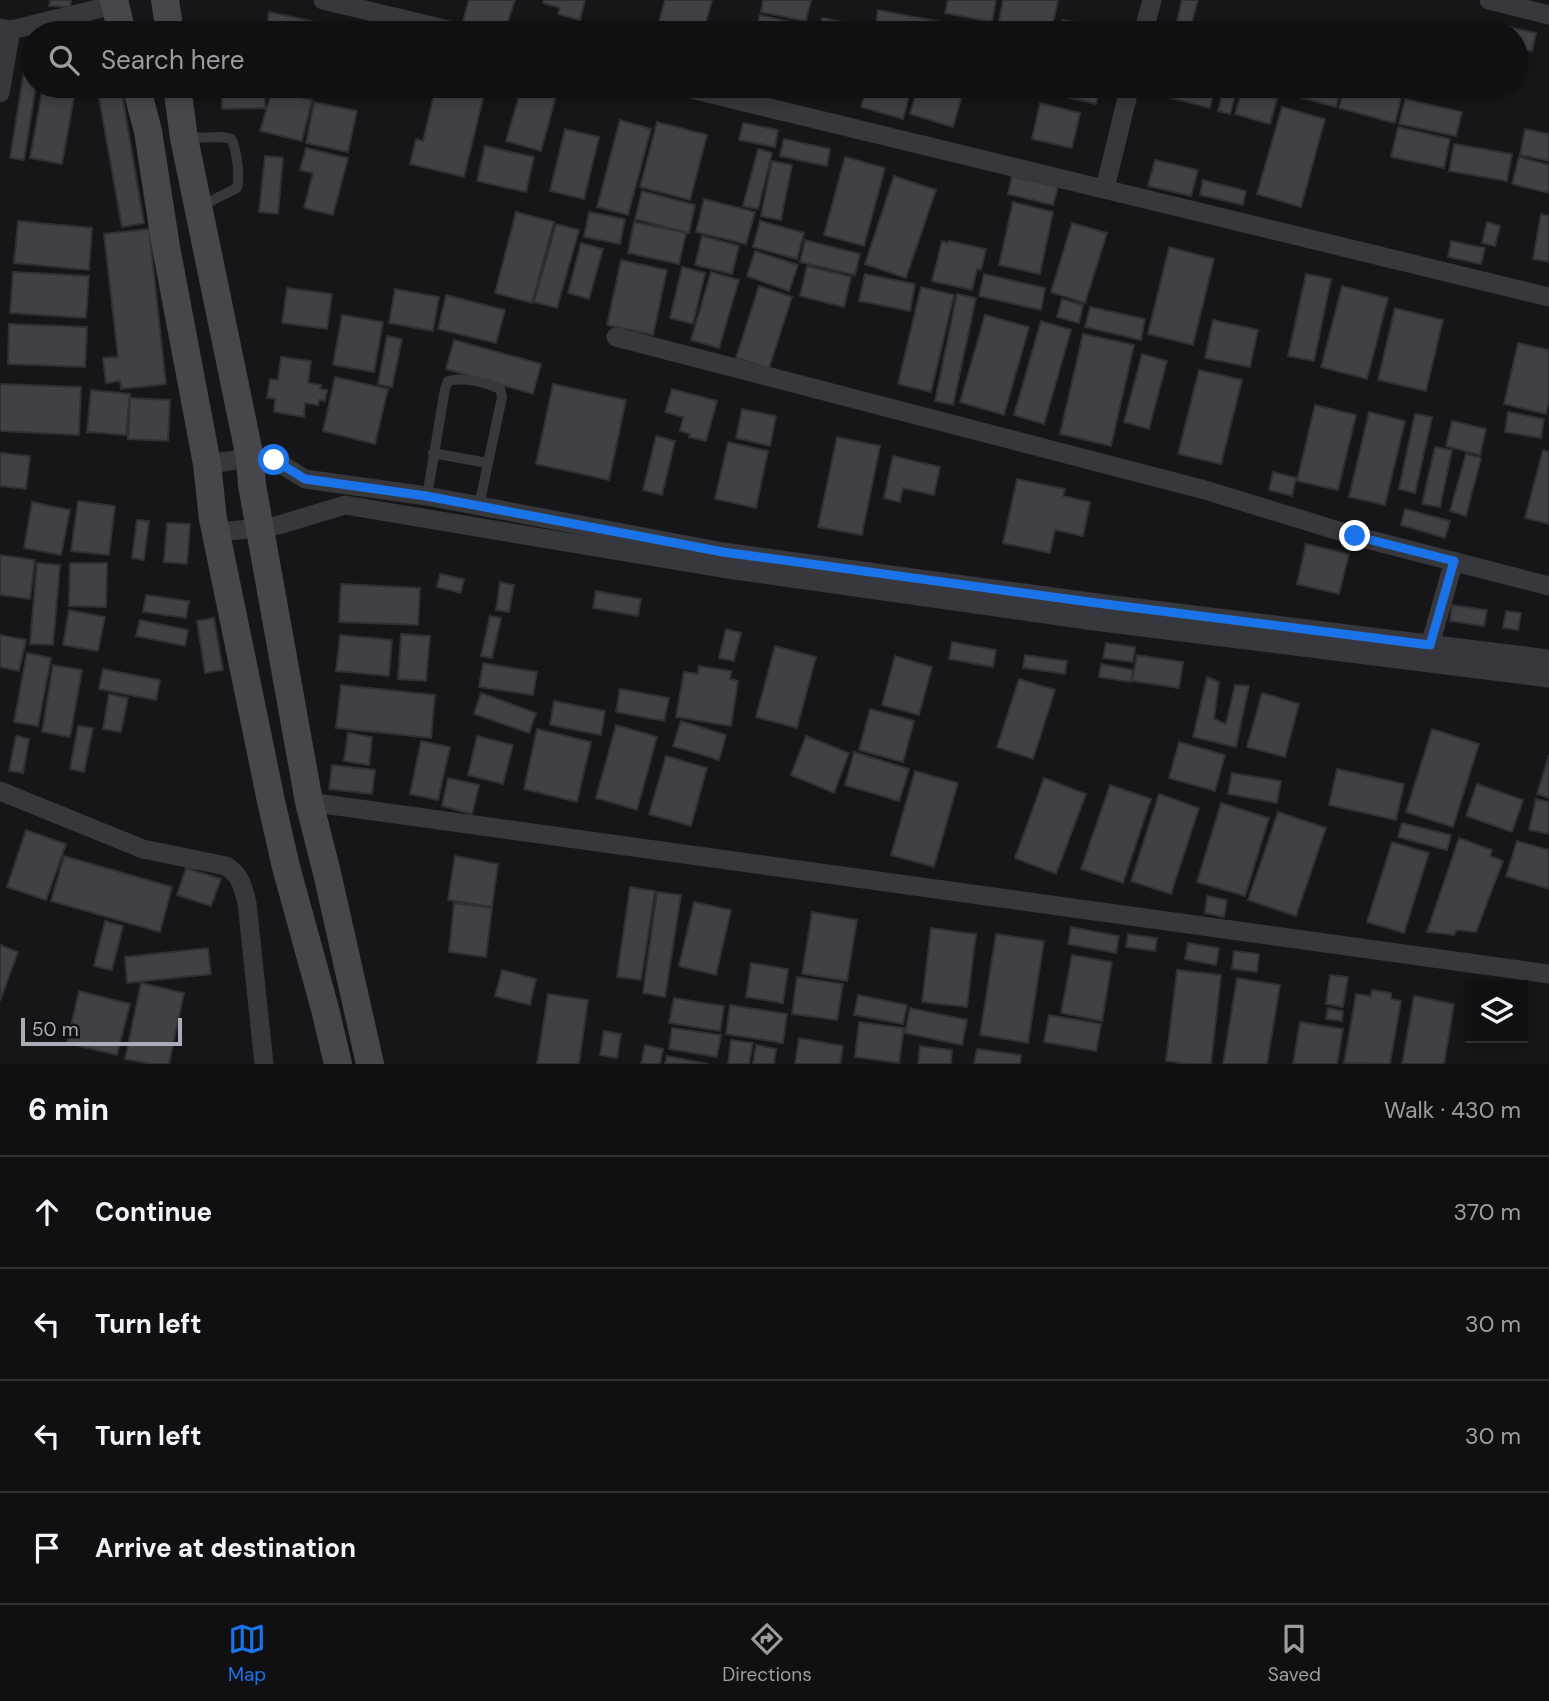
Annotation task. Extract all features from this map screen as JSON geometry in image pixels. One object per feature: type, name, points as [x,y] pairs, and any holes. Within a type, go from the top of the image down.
[{"type":"main road","points":[[165,0],[168,21]]},
{"type":"main road","points":[[114,3],[119,21]]},
{"type":"main road","points":[[139,98],[148,131],[166,247],[207,464],[216,532],[271,801],[338,1064]]},
{"type":"main road","points":[[179,98],[184,138],[250,458],[252,485],[309,802],[370,1064]]},
{"type":"street","points":[[323,0],[411,21]]},
{"type":"street","points":[[1146,21],[1152,0]]},
{"type":"street","points":[[1489,0],[1549,15]]},
{"type":"street","points":[[39,21],[114,3]]},
{"type":"street","points":[[0,93],[6,29]]},
{"type":"street","points":[[729,98],[1549,297]]},
{"type":"street","points":[[1105,188],[1127,98]]},
{"type":"street","points":[[616,337],[1205,490],[1355,536],[1549,586]]},
{"type":"street","points":[[207,464],[250,458],[274,460],[305,479],[426,496],[723,552],[1097,603],[1549,659]]},
{"type":"street","points":[[216,532],[279,525],[345,505],[721,568],[1053,615],[1549,678]]},
{"type":"street","points":[[525,536],[528,516]]},
{"type":"street","points":[[1430,645],[1454,561]]},
{"type":"street","points":[[0,791],[143,849],[226,866],[234,872],[242,882],[247,903],[264,1064]]},
{"type":"street","points":[[309,802],[1549,974]]},
{"type":"lane","points":[[184,138],[222,137],[231,139],[234,145],[239,182],[237,188],[198,208]]},
{"type":"lane","points":[[426,496],[445,389],[449,381],[459,378],[492,385],[500,389],[502,397],[479,506]]},
{"type":"lane","points":[[433,453],[487,463]]},
{"type":"building","points":[[50,0],[71,0],[70,7],[49,6]]},
{"type":"building","points":[[469,0],[515,0],[508,21],[463,21]]},
{"type":"building","points":[[544,0],[585,0],[580,20],[558,14],[560,8],[543,3]]},
{"type":"building","points":[[665,0],[712,0],[706,21],[659,21]]},
{"type":"building","points":[[763,0],[811,0],[806,21],[761,12]]},
{"type":"building","points":[[948,0],[996,0],[992,21],[945,13]]},
{"type":"building","points":[[1003,0],[1058,0],[1054,21],[999,21]]},
{"type":"building","points":[[1182,0],[1198,0],[1192,21],[1177,21]]},
{"type":"building","points":[[878,10],[936,21],[876,21]]},
{"type":"building","points":[[269,12],[311,21],[268,21]]},
{"type":"building","points":[[760,15],[786,21],[758,21]]},
{"type":"building","points":[[1528,31],[1536,33],[1532,51],[1528,50]]},
{"type":"building","points":[[21,90],[21,98],[34,98],[24,160],[10,158]]},
{"type":"building","points":[[41,98],[74,98],[62,164],[30,158]]},
{"type":"building","points":[[99,98],[123,98],[144,223],[122,227]]},
{"type":"building","points":[[222,98],[265,98],[265,108],[222,109]]},
{"type":"building","points":[[270,98],[312,100],[302,141],[260,131]]},
{"type":"building","points":[[433,98],[483,98],[464,177],[410,164],[416,139],[423,141]]},
{"type":"building","points":[[519,98],[556,98],[541,151],[506,141]]},
{"type":"building","points":[[864,98],[909,98],[903,119],[861,107]]},
{"type":"building","points":[[915,98],[961,98],[953,127],[910,114]]},
{"type":"building","points":[[1070,98],[1098,98],[1096,104]]},
{"type":"building","points":[[1171,98],[1212,98],[1210,108]]},
{"type":"building","points":[[1221,98],[1234,98],[1230,114],[1218,111]]},
{"type":"building","points":[[1239,98],[1277,99],[1270,124],[1235,114]]},
{"type":"building","points":[[1302,98],[1338,98],[1336,107]]},
{"type":"building","points":[[1342,98],[1401,98],[1395,123],[1339,108]]},
{"type":"building","points":[[1405,99],[1462,112],[1456,136],[1399,124]]},
{"type":"building","points":[[314,102],[357,111],[348,152],[306,143]]},
{"type":"building","points":[[1040,103],[1080,113],[1072,148],[1032,139]]},
{"type":"building","points":[[1282,107],[1325,119],[1301,207],[1257,194]]},
{"type":"building","points":[[620,120],[651,129],[628,215],[597,207]]},
{"type":"building","points":[[657,122],[707,135],[690,200],[640,187]]},
{"type":"building","points":[[743,123],[778,130],[775,147],[739,140]]},
{"type":"building","points":[[1398,127],[1450,139],[1444,168],[1391,157]]},
{"type":"building","points":[[565,129],[599,137],[584,199],[550,191]]},
{"type":"building","points":[[1525,129],[1549,134],[1549,161],[1520,155]]},
{"type":"building","points":[[784,139],[830,149],[827,166],[780,156]]},
{"type":"building","points":[[1454,144],[1512,154],[1507,181],[1449,171]]},
{"type":"building","points":[[485,146],[534,157],[526,192],[477,181]]},
{"type":"building","points":[[306,148],[348,158],[333,215],[304,208],[313,173],[300,170]]},
{"type":"building","points":[[758,149],[772,153],[758,209],[743,206]]},
{"type":"building","points":[[265,156],[283,158],[278,214],[259,212]]},
{"type":"building","points":[[845,157],[885,168],[864,246],[824,235]]},
{"type":"building","points":[[1519,157],[1549,165],[1549,193],[1512,184]]},
{"type":"building","points":[[1155,160],[1198,170],[1191,196],[1148,186]]},
{"type":"building","points":[[772,161],[792,165],[781,220],[761,216]]},
{"type":"building","points":[[894,176],[936,190],[906,278],[865,264]]},
{"type":"building","points":[[1012,176],[1058,187],[1053,205],[1008,194]]},
{"type":"building","points":[[1203,180],[1246,191],[1243,205],[1200,195]]},
{"type":"building","points":[[642,191],[695,205],[689,233],[635,219]]},
{"type":"building","points":[[704,199],[755,212],[746,244],[696,232]]},
{"type":"building","points":[[1013,202],[1053,212],[1040,274],[999,265]]},
{"type":"building","points":[[516,212],[554,222],[532,303],[495,293]]},
{"type":"building","points":[[589,212],[625,219],[620,244],[584,237]]},
{"type":"building","points":[[1541,214],[1549,216],[1549,262],[1533,259]]},
{"type":"building","points":[[18,221],[92,228],[89,270],[14,263]]},
{"type":"building","points":[[760,221],[804,233],[797,259],[753,247]]},
{"type":"building","points":[[634,222],[686,233],[679,264],[628,253]]},
{"type":"building","points":[[1487,222],[1500,226],[1495,246],[1482,243]]},
{"type":"building","points":[[1072,223],[1107,233],[1085,303],[1051,292]]},
{"type":"building","points":[[556,224],[579,230],[557,308],[534,302]]},
{"type":"building","points":[[149,229],[166,384],[121,389],[120,381],[106,383],[103,358],[118,357],[104,234]]},
{"type":"building","points":[[702,236],[739,246],[732,274],[695,265]]},
{"type":"building","points":[[805,240],[860,254],[855,275],[800,262]]},
{"type":"building","points":[[942,241],[986,249],[972,290],[932,281]]},
{"type":"building","points":[[1451,241],[1485,248],[1481,264],[1448,257]]},
{"type":"building","points":[[581,243],[603,249],[589,299],[568,293]]},
{"type":"building","points":[[1169,247],[1214,259],[1193,345],[1148,334]]},
{"type":"building","points":[[755,251],[798,265],[789,291],[747,276]]},
{"type":"building","points":[[621,260],[667,270],[653,335],[607,325]]},
{"type":"building","points":[[807,266],[851,277],[844,307],[800,296]]},
{"type":"building","points":[[682,267],[705,273],[693,324],[670,318]]},
{"type":"building","points":[[13,272],[89,276],[86,318],[10,313]]},
{"type":"building","points":[[711,272],[739,280],[719,348],[691,340]]},
{"type":"building","points":[[865,274],[915,284],[910,311],[859,301]]},
{"type":"building","points":[[984,274],[1045,288],[1041,310],[979,296]]},
{"type":"building","points":[[1306,274],[1331,279],[1314,361],[1288,356]]},
{"type":"building","points":[[759,286],[792,297],[769,368],[736,358]]},
{"type":"building","points":[[1342,286],[1388,298],[1367,379],[1321,367]]},
{"type":"building","points":[[921,287],[954,295],[931,392],[898,384]]},
{"type":"building","points":[[287,288],[332,294],[327,329],[282,323]]},
{"type":"building","points":[[395,289],[439,297],[433,331],[389,323]]},
{"type":"building","points":[[957,294],[976,298],[953,405],[935,401]]},
{"type":"building","points":[[446,295],[505,310],[496,343],[438,329]]},
{"type":"building","points":[[1062,299],[1083,305],[1079,323],[1057,317]]},
{"type":"building","points":[[1090,307],[1145,319],[1141,340],[1085,327]]},
{"type":"building","points":[[1395,308],[1443,320],[1426,391],[1378,380]]},
{"type":"building","points":[[342,315],[383,322],[374,372],[333,365]]},
{"type":"building","points":[[985,315],[1029,327],[1004,415],[960,402]]},
{"type":"building","points":[[1213,320],[1258,330],[1250,367],[1205,358]]},
{"type":"building","points":[[1041,321],[1071,330],[1044,424],[1014,415]]},
{"type":"building","points":[[9,324],[87,327],[85,367],[8,364]]},
{"type":"building","points":[[1083,334],[1134,345],[1111,446],[1060,434]]},
{"type":"building","points":[[387,336],[402,339],[392,387],[378,384]]},
{"type":"building","points":[[454,340],[541,364],[533,394],[446,369]]},
{"type":"building","points":[[1518,343],[1549,350],[1549,400],[1546,414],[1504,404]]},
{"type":"building","points":[[1142,354],[1167,361],[1149,429],[1124,422]]},
{"type":"building","points":[[281,357],[311,361],[308,383],[321,385],[320,389],[327,390],[325,401],[319,400],[318,405],[305,403],[304,417],[274,412],[275,399],[267,398],[270,379],[278,380]]},
{"type":"building","points":[[1199,370],[1242,380],[1221,464],[1178,454]]},
{"type":"building","points":[[335,377],[388,389],[375,444],[323,431]]},
{"type":"building","points":[[0,384],[81,387],[79,435],[0,431]]},
{"type":"building","points":[[553,384],[626,400],[609,480],[536,464]]},
{"type":"building","points":[[672,389],[717,401],[706,441],[689,437],[690,434],[680,431],[683,417],[665,412]]},
{"type":"building","points":[[91,390],[130,394],[126,435],[87,432]]},
{"type":"building","points":[[130,398],[170,400],[168,441],[128,439]]},
{"type":"building","points":[[1315,405],[1356,415],[1338,490],[1297,481]]},
{"type":"building","points":[[742,409],[776,416],[770,446],[736,438]]},
{"type":"building","points":[[1369,412],[1405,421],[1385,505],[1349,497]]},
{"type":"building","points":[[1508,412],[1544,419],[1541,438],[1505,432]]},
{"type":"building","points":[[1415,414],[1432,417],[1415,493],[1399,489]]},
{"type":"building","points":[[1452,421],[1486,429],[1480,455],[1446,446]]},
{"type":"building","points":[[656,436],[675,441],[662,495],[643,490]]},
{"type":"building","points":[[837,437],[880,446],[862,535],[818,527]]},
{"type":"building","points":[[728,442],[768,451],[756,508],[715,499]]},
{"type":"building","points":[[1435,447],[1452,450],[1440,507],[1422,504]]},
{"type":"building","points":[[1543,450],[1549,452],[1549,524],[1525,518]]},
{"type":"building","points":[[0,453],[30,456],[26,489],[0,486]]},
{"type":"building","points":[[1466,454],[1481,458],[1466,516],[1450,511]]},
{"type":"building","points":[[893,456],[940,467],[934,495],[903,488],[900,502],[884,498]]},
{"type":"building","points":[[1273,472],[1296,478],[1292,496],[1269,490]]},
{"type":"building","points":[[1017,479],[1065,489],[1063,496],[1090,502],[1083,536],[1055,530],[1050,553],[1003,543]]},
{"type":"building","points":[[78,501],[115,506],[109,555],[71,551]]},
{"type":"building","points":[[32,502],[70,510],[61,555],[24,548]]},
{"type":"building","points":[[1405,509],[1450,521],[1445,538],[1401,525]]},
{"type":"building","points":[[137,520],[149,521],[144,560],[132,558]]},
{"type":"building","points":[[167,523],[190,524],[187,564],[164,562]]},
{"type":"building","points":[[1306,544],[1349,554],[1339,594],[1297,584]]},
{"type":"building","points":[[0,555],[35,560],[30,599],[0,595]]},
{"type":"building","points":[[37,563],[60,565],[53,645],[30,644]]},
{"type":"building","points":[[70,563],[107,563],[106,607],[69,606]]},
{"type":"building","points":[[440,574],[464,579],[461,593],[437,587]]},
{"type":"building","points":[[500,582],[514,585],[509,612],[496,610]]},
{"type":"building","points":[[341,584],[420,588],[418,625],[339,622]]},
{"type":"building","points":[[596,591],[641,599],[638,616],[593,608]]},
{"type":"building","points":[[146,595],[189,601],[186,618],[143,612]]},
{"type":"building","points":[[1452,605],[1487,610],[1484,626],[1450,621]]},
{"type":"building","points":[[69,610],[105,617],[98,651],[63,645]]},
{"type":"building","points":[[1506,611],[1521,613],[1518,630],[1503,628]]},
{"type":"building","points":[[490,616],[501,618],[492,658],[481,656]]},
{"type":"building","points":[[214,618],[223,670],[205,673],[197,621]]},
{"type":"building","points":[[140,620],[188,630],[185,646],[136,636]]},
{"type":"building","points":[[726,629],[741,633],[734,661],[719,658]]},
{"type":"building","points":[[401,634],[430,636],[426,681],[398,679]]},
{"type":"building","points":[[0,635],[26,640],[19,671],[0,667]]},
{"type":"building","points":[[340,635],[392,640],[389,676],[336,671]]},
{"type":"building","points":[[952,642],[996,650],[993,667],[949,659]]},
{"type":"building","points":[[1106,643],[1135,647],[1133,662],[1103,658]]},
{"type":"building","points":[[775,646],[816,657],[797,728],[756,717]]},
{"type":"building","points":[[27,653],[51,658],[38,726],[14,722]]},
{"type":"building","points":[[1025,655],[1067,661],[1065,674],[1023,668]]},
{"type":"building","points":[[1137,655],[1183,662],[1179,688],[1132,681]]},
{"type":"building","points":[[895,656],[932,667],[919,715],[882,705]]},
{"type":"building","points":[[483,663],[537,672],[533,695],[479,687]]},
{"type":"building","points":[[1101,664],[1133,670],[1131,682],[1099,677]]},
{"type":"building","points":[[53,665],[82,670],[70,737],[42,732]]},
{"type":"building","points":[[699,666],[731,671],[730,679],[738,681],[731,726],[676,717],[684,672],[698,674]]},
{"type":"building","points":[[103,669],[160,680],[156,700],[99,689]]},
{"type":"building","points":[[1207,677],[1219,682],[1214,719],[1226,724],[1235,685],[1249,686],[1236,747],[1193,737]]},
{"type":"building","points":[[1019,679],[1055,690],[1033,759],[997,747]]},
{"type":"building","points":[[341,685],[435,695],[431,738],[336,728]]},
{"type":"building","points":[[620,689],[669,698],[664,721],[616,712]]},
{"type":"building","points":[[481,693],[536,713],[529,733],[474,714]]},
{"type":"building","points":[[1262,693],[1299,704],[1285,757],[1247,747]]},
{"type":"building","points":[[109,694],[128,698],[121,732],[103,729]]},
{"type":"building","points":[[554,701],[605,711],[601,735],[550,725]]},
{"type":"building","points":[[870,709],[914,721],[903,762],[859,750]]},
{"type":"building","points":[[681,721],[726,735],[719,760],[673,746]]},
{"type":"building","points":[[616,725],[657,737],[637,810],[596,798]]},
{"type":"building","points":[[78,726],[93,728],[84,772],[70,769]]},
{"type":"building","points":[[537,729],[591,742],[577,802],[524,789]]},
{"type":"building","points":[[1432,729],[1479,744],[1453,827],[1406,812]]},
{"type":"building","points":[[348,733],[372,737],[369,765],[344,761]]},
{"type":"building","points":[[16,736],[29,739],[23,773],[9,771]]},
{"type":"building","points":[[477,736],[513,745],[503,784],[468,775]]},
{"type":"building","points":[[806,736],[849,753],[834,793],[791,775]]},
{"type":"building","points":[[421,741],[450,747],[438,800],[410,794]]},
{"type":"building","points":[[1179,742],[1225,755],[1215,791],[1169,778]]},
{"type":"building","points":[[854,752],[909,769],[899,801],[845,785]]},
{"type":"building","points":[[1549,755],[1549,798],[1537,794]]},
{"type":"building","points":[[666,756],[707,768],[691,826],[649,814]]},
{"type":"building","points":[[332,765],[375,770],[372,794],[329,789]]},
{"type":"building","points":[[1337,769],[1404,784],[1396,820],[1329,805]]},
{"type":"building","points":[[915,771],[958,783],[934,867],[891,855]]},
{"type":"building","points":[[1232,773],[1281,781],[1277,803],[1228,794]]},
{"type":"building","points":[[448,778],[479,785],[472,814],[442,806]]},
{"type":"building","points":[[1044,778],[1086,794],[1056,874],[1015,858]]},
{"type":"building","points":[[1477,784],[1523,800],[1512,832],[1466,816]]},
{"type":"building","points":[[1110,785],[1151,799],[1123,883],[1081,869]]},
{"type":"building","points":[[1159,794],[1199,808],[1171,894],[1131,881]]},
{"type":"building","points":[[1536,799],[1549,802],[1549,834],[1529,830]]},
{"type":"building","points":[[1221,803],[1269,818],[1245,896],[1197,882]]},
{"type":"building","points":[[1278,812],[1326,828],[1296,916],[1248,900]]},
{"type":"building","points":[[1402,823],[1451,835],[1447,850],[1398,837]]},
{"type":"building","points":[[26,830],[66,844],[46,900],[7,887]]},
{"type":"building","points":[[1459,838],[1492,850],[1490,856],[1503,861],[1476,932],[1457,930],[1454,935],[1427,932]]},
{"type":"building","points":[[1517,841],[1549,850],[1549,889],[1506,876]]},
{"type":"building","points":[[1392,842],[1429,853],[1404,933],[1367,922]]},
{"type":"building","points":[[64,856],[172,887],[160,932],[51,901]]},
{"type":"building","points":[[455,856],[498,864],[492,907],[448,900]]},
{"type":"building","points":[[186,868],[221,879],[211,906],[177,895]]},
{"type":"building","points":[[630,887],[655,891],[641,980],[617,977]]},
{"type":"building","points":[[657,892],[681,895],[665,997],[643,993]]},
{"type":"building","points":[[1207,896],[1227,900],[1224,917],[1205,913]]},
{"type":"building","points":[[694,902],[731,910],[716,975],[679,966]]},
{"type":"building","points":[[454,903],[492,908],[486,957],[449,952]]},
{"type":"building","points":[[812,912],[857,920],[847,981],[802,974]]},
{"type":"building","points":[[105,921],[123,926],[112,970],[94,966]]},
{"type":"building","points":[[1071,927],[1119,936],[1116,953],[1068,944]]},
{"type":"building","points":[[931,928],[976,934],[967,1007],[922,1002]]},
{"type":"building","points":[[996,934],[1044,941],[1028,1043],[980,1035]]},
{"type":"building","points":[[1128,934],[1157,938],[1155,951],[1126,947]]},
{"type":"building","points":[[1188,943],[1219,948],[1216,965],[1185,959]]},
{"type":"building","points":[[0,945],[18,952],[0,1001]]},
{"type":"building","points":[[208,948],[211,974],[127,983],[125,957]]},
{"type":"building","points":[[1234,951],[1259,954],[1257,972],[1232,969]]},
{"type":"building","points":[[1072,955],[1112,962],[1102,1021],[1061,1013]]},
{"type":"building","points":[[751,963],[788,969],[783,1003],[746,997]]},
{"type":"building","points":[[502,970],[536,979],[530,1005],[495,996]]},
{"type":"building","points":[[1177,970],[1221,975],[1211,1064],[1166,1061]]},
{"type":"building","points":[[1330,975],[1348,977],[1343,1007],[1326,1004]]},
{"type":"building","points":[[797,977],[843,984],[837,1020],[792,1014]]},
{"type":"building","points":[[1237,978],[1280,985],[1267,1064],[1223,1064]]},
{"type":"building","points":[[141,983],[184,993],[169,1064],[125,1059]]},
{"type":"building","points":[[1372,990],[1391,993],[1391,999],[1401,1001],[1390,1064],[1344,1063],[1356,994],[1371,996]]},
{"type":"building","points":[[79,991],[130,1004],[117,1055],[67,1043]]},
{"type":"building","points":[[548,994],[588,1000],[579,1064],[537,1064]]},
{"type":"building","points":[[858,995],[907,1005],[903,1024],[854,1015]]},
{"type":"building","points":[[1414,996],[1454,1004],[1444,1064],[1402,1064]]},
{"type":"building","points":[[674,998],[724,1006],[720,1031],[669,1023]]},
{"type":"building","points":[[730,1005],[787,1014],[783,1043],[726,1034]]},
{"type":"building","points":[[910,1008],[967,1020],[962,1045],[905,1033]]},
{"type":"building","points":[[1328,1008],[1343,1011],[1342,1021],[1326,1019]]},
{"type":"building","points":[[1049,1015],[1101,1024],[1096,1051],[1044,1042]]},
{"type":"building","points":[[859,1022],[904,1028],[899,1063],[855,1057]]},
{"type":"building","points":[[1300,1022],[1343,1029],[1337,1064],[1293,1064]]},
{"type":"building","points":[[672,1028],[721,1035],[717,1057],[669,1049]]},
{"type":"building","points":[[604,1031],[621,1034],[617,1058],[600,1055]]},
{"type":"building","points":[[799,1038],[843,1046],[840,1064],[795,1064]]},
{"type":"building","points":[[731,1040],[753,1043],[749,1064],[728,1064]]},
{"type":"building","points":[[645,1045],[663,1049],[660,1064],[641,1064]]},
{"type":"building","points":[[756,1045],[776,1049],[774,1064],[753,1064]]},
{"type":"building","points":[[920,1046],[952,1050],[951,1064],[918,1064]]},
{"type":"building","points":[[977,1049],[1021,1055],[1020,1064],[974,1064]]},
{"type":"building","points":[[667,1056],[708,1064],[665,1064]]},
{"type":"route","points":[[274,460],[305,479],[426,496],[723,552],[1430,645],[1454,561],[1355,536]]}]
